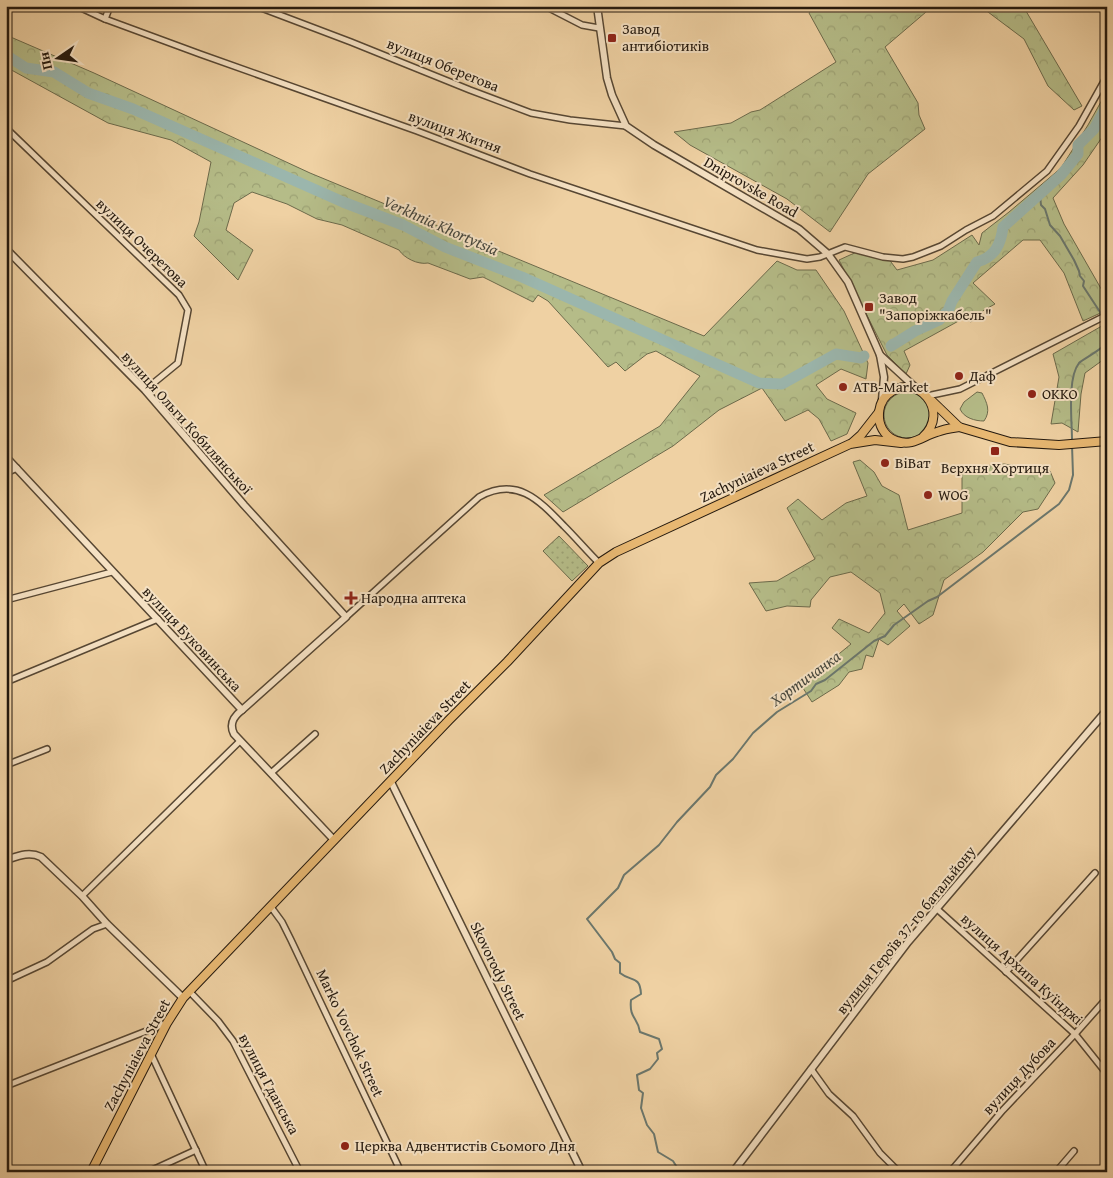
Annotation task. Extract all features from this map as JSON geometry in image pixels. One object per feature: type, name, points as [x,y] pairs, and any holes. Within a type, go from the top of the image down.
[{"type":"main road","points":[[901,443],[886,434],[880,424],[879,412],[882,402],[895,390],[906,388],[917,390],[927,396],[959,428]]},
{"type":"main road","points":[[923,438],[931,429],[934,418],[932,406],[927,396]]},
{"type":"main road","name":"Zachyniaieva Street","points":[[91,1172],[152,1056],[167,1023],[183,998],[507,662],[599,563],[642,540],[850,444],[861,435],[879,412]]},
{"type":"main road","points":[[850,444],[875,440],[901,443],[913,442],[936,432],[959,428],[1010,442],[1059,445],[1107,441]]},
{"type":"street","name":"вулиця Житня","points":[[77,6],[105,19],[417,131],[530,174],[757,250],[807,259],[828,254],[843,247],[850,247],[883,257],[913,258],[941,246],[992,216],[1047,171],[1079,126],[1107,76]]},
{"type":"street","points":[[105,19],[110,6]]},
{"type":"street","name":"вулиця Оберегова","points":[[256,6],[531,113],[570,120],[626,126]]},
{"type":"street","points":[[545,6],[582,26],[599,28]]},
{"type":"street","points":[[597,6],[607,78],[612,95],[626,126]]},
{"type":"street","name":"Dniprovske Road","points":[[626,126],[654,145],[799,229],[828,254],[848,282],[880,355],[884,377],[882,402]]},
{"type":"street","name":"вулиця Очеретова","points":[[6,128],[179,295],[188,307],[178,363],[145,390]]},
{"type":"street","name":"вулиця Ольги Кобилянської","points":[[6,249],[145,390],[244,505],[346,617]]},
{"type":"street","points":[[927,396],[960,389],[1106,315]]},
{"type":"street","points":[[880,355],[917,390]]},
{"type":"street","name":"вулиця Буковинська","points":[[6,457],[242,710],[234,718],[232,728],[234,734],[334,840]]},
{"type":"street","points":[[6,473],[17,468]]},
{"type":"street","points":[[242,710],[479,497],[486,493],[502,489],[526,492],[542,503],[599,563]]},
{"type":"street","points":[[6,600],[112,572]]},
{"type":"street","points":[[6,682],[158,619]]},
{"type":"street","name":"вулиця Героїв 37-го батальйону","points":[[733,1172],[936,908],[1107,710]]},
{"type":"street","points":[[271,773],[315,734]]},
{"type":"street","points":[[82,896],[240,741]]},
{"type":"street","points":[[6,765],[48,749]]},
{"type":"street","name":"Skovorody Street","points":[[391,782],[582,1172]]},
{"type":"street","points":[[6,860],[34,854],[40,857],[82,896],[106,924],[183,998]]},
{"type":"street","points":[[1006,972],[1095,873]]},
{"type":"street","name":"Marko Vovchok Street","points":[[271,907],[282,922],[295,947],[401,1172]]},
{"type":"street","name":"вулиця Архипа Куїнджі","points":[[936,908],[1075,1034],[1107,1074]]},
{"type":"street","points":[[6,981],[47,962],[93,930],[106,924]]},
{"type":"street","name":"вулиця Гданська","points":[[189,992],[218,1021],[236,1046],[300,1172]]},
{"type":"street","name":"вулиця Дубова","points":[[950,1172],[1003,1110],[1107,998]]},
{"type":"street","points":[[6,1086],[167,1023]]},
{"type":"street","points":[[152,1056],[206,1172]]},
{"type":"street","points":[[811,1069],[829,1094],[853,1116],[880,1153],[899,1172]]},
{"type":"street","points":[[152,1171],[196,1150]]},
{"type":"street","points":[[1056,1172],[1074,1151]]},
{"type":"green space","points":[[814,6],[933,6],[885,47],[918,103],[919,115],[925,129],[868,174],[830,232],[787,199],[690,145],[674,132],[731,123],[751,112],[760,110],[836,62],[809,13]]},
{"type":"green space","points":[[980,6],[1023,6],[1082,106],[1074,110],[1048,86],[1024,39]]},
{"type":"green space","points":[[6,35],[94,73],[310,173],[704,336],[777,261],[797,270],[816,270],[844,311],[868,363],[866,379],[841,369],[816,385],[827,399],[856,413],[847,434],[831,441],[819,419],[808,410],[785,421],[762,388],[719,410],[673,446],[563,512],[544,495],[660,426],[700,376],[656,351],[647,354],[625,371],[616,362],[608,367],[548,301],[538,295],[533,302],[483,277],[470,279],[428,263],[416,262],[404,256],[399,250],[342,225],[317,219],[287,204],[252,192],[234,203],[226,230],[253,250],[238,280],[194,236],[199,222],[211,162],[171,140],[108,123],[6,67]]},
{"type":"green space","points":[[1107,91],[1107,130],[1083,165],[1053,198],[1064,224],[1107,299],[1107,310],[1083,321],[1064,273],[1040,240],[1023,240],[973,283],[995,304],[984,310],[971,322],[964,318],[904,351],[910,365],[906,374],[887,355],[839,260],[861,250],[888,258],[897,270],[933,260],[972,235],[979,245],[982,233],[1061,168]]},
{"type":"green space","points":[[1107,323],[1107,357],[1085,373],[1078,432],[1062,423],[1051,424],[1059,377],[1053,354]]},
{"type":"green space","points":[[912,392],[924,398],[929,406],[929,424],[924,432],[916,437],[902,438],[890,432],[885,424],[884,410],[890,398],[898,393]]},
{"type":"green space","points":[[977,392],[982,393],[987,407],[984,421],[964,415],[960,409],[964,402]]},
{"type":"green space","points":[[860,460],[874,472],[882,486],[899,495],[908,530],[962,513],[962,468],[1004,464],[1050,471],[1055,483],[1038,509],[1023,512],[983,552],[944,580],[933,615],[919,624],[904,604],[897,611],[910,626],[888,645],[879,639],[873,657],[866,655],[862,669],[849,672],[839,685],[812,702],[801,685],[851,644],[832,628],[839,619],[869,633],[885,613],[880,593],[851,572],[830,577],[811,600],[810,607],[787,606],[766,611],[749,583],[777,581],[815,559],[787,508],[798,499],[822,520],[846,503],[867,496],[853,462]]},
{"type":"green space","points":[[559,536],[588,566],[572,581],[543,551]]},
{"type":"waterway","name":"Verkhnia Khortytsia","points":[[6,55],[26,68],[54,72],[88,93],[133,109],[343,202],[403,225],[445,247],[522,277],[759,383],[782,384],[836,354],[861,358],[864,356]]},
{"type":"waterway","name":"Verkhnia Khortytsia","points":[[893,344],[891,346],[915,331],[939,320],[948,311],[952,301],[977,262],[988,257],[996,249],[1001,239],[1003,227],[1061,175],[1078,154],[1078,145],[1094,129],[1107,105]]},
{"type":"waterway","name":"Хортичанка","points":[[1040,195],[1041,205],[1045,209],[1050,225],[1060,236],[1074,260],[1084,281],[1083,286],[1100,312],[1105,329],[1102,347],[1079,363],[1075,370],[1071,411],[1072,440]]},
{"type":"waterway","name":"Хортичанка","points":[[680,1172],[673,1161],[658,1152],[654,1134],[647,1125],[641,1108],[643,1093],[639,1090],[637,1075],[650,1069],[658,1059],[657,1053],[662,1049],[659,1039],[640,1032],[632,1015],[631,1000],[641,994],[639,984],[637,981],[620,973],[620,963],[615,959],[612,952],[587,919],[618,888],[624,875],[659,845],[677,822],[710,787],[716,775],[733,759],[753,733],[777,712],[811,691],[816,684],[825,680],[874,641],[885,636],[894,625],[928,601],[937,597],[1059,504],[1069,490],[1073,475],[1072,445]]},
{"type":"place","name":"Завод антибіотиків","points":[[612,38]]},
{"type":"place","name":"Завод \"Запоріжкабель\"","points":[[869,307]]},
{"type":"place","name":"Даф","points":[[959,376]]},
{"type":"place","name":"ATB-Market","points":[[843,387]]},
{"type":"place","name":"OKKO","points":[[1032,394]]},
{"type":"place","name":"Верхня Хортиця","points":[[995,451]]},
{"type":"place","name":"ВіВат","points":[[885,463]]},
{"type":"place","name":"WOG","points":[[928,495]]},
{"type":"place","name":"Народна аптека","points":[[351,598]]},
{"type":"place","name":"Церква Адвентистів Сьомого Дня","points":[[345,1146]]}]
